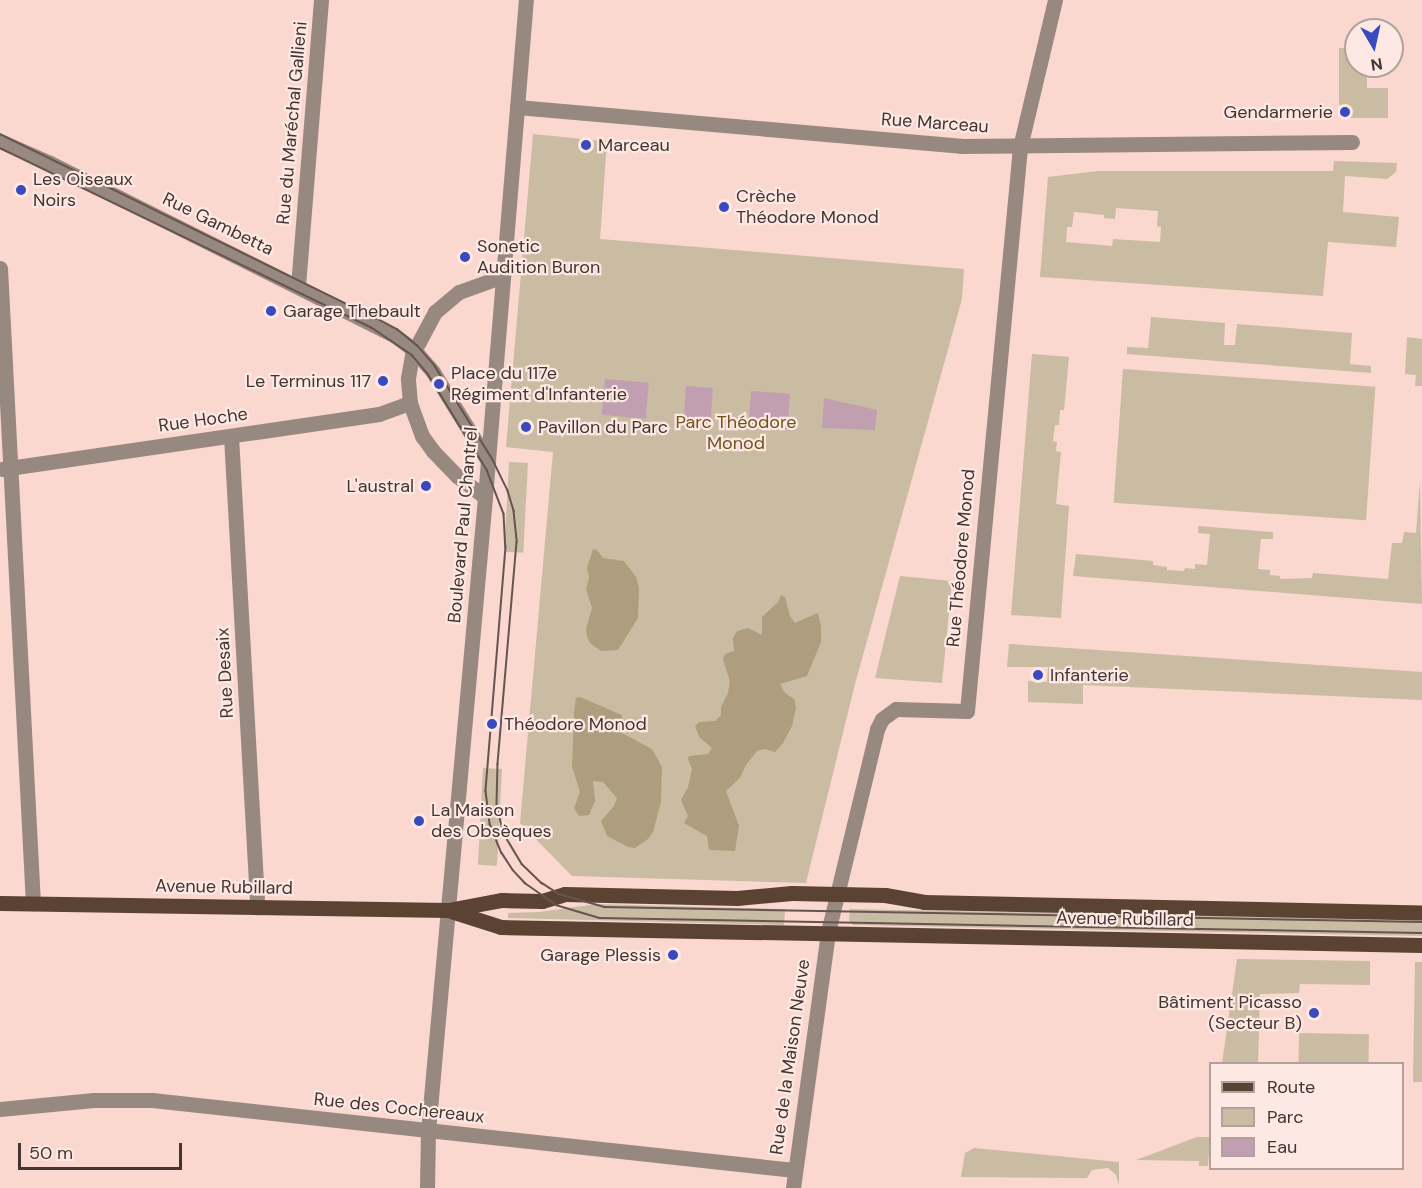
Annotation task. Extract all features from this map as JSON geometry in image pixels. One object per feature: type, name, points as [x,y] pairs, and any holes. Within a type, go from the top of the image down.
[{"type":"main road","name":"Avenue Rubillard","points":[[0,903],[448,910],[502,900],[542,901],[565,894],[737,898],[778,893],[837,891],[885,895],[924,902],[1422,912]]},
{"type":"main road","name":"Avenue Rubillard","points":[[448,910],[501,927],[1422,945]]},
{"type":"street","name":"Rue du Maréchal Gallieni","points":[[298,286],[321,0]]},
{"type":"street","name":"Boulevard Paul Chantrel","points":[[427,1188],[428,1131],[485,497],[526,0]]},
{"type":"street","points":[[1020,147],[1054,0]]},
{"type":"street","name":"Rue Marceau","points":[[517,107],[960,146],[1352,142]]},
{"type":"street","name":"Rue Gambetta","points":[[0,141],[50,163],[374,322],[414,350],[454,404],[488,461]]},
{"type":"street","name":"Rue Théodore Monod","points":[[837,891],[882,719],[888,713],[900,709],[967,711],[1020,147]]},
{"type":"street","points":[[0,268],[5,469],[33,903]]},
{"type":"street","points":[[485,497],[458,476],[433,451],[415,421],[410,404],[408,378],[414,350],[431,318],[445,302],[459,292],[503,276]]},
{"type":"street","name":"Rue Hoche","points":[[5,469],[379,414],[410,404]]},
{"type":"street","name":"Rue Desaix","points":[[231,436],[257,907]]},
{"type":"street","points":[[828,932],[837,891]]},
{"type":"street","name":"Rue de la Maison Neuve","points":[[794,1188],[794,1170],[828,932]]},
{"type":"street","name":"Rue des Cochereaux","points":[[0,1109],[94,1100],[152,1100],[794,1170]]},
{"type":"green space","points":[[1339,48],[1344,48],[1344,78],[1367,78],[1367,88],[1388,88],[1388,118],[1351,118],[1351,106],[1339,105]]},
{"type":"green space","name":"Parc Théodore Monod","points":[[533,134],[583,139],[582,149],[590,150],[591,140],[607,141],[600,239],[964,269],[962,299],[855,684],[806,883],[572,876],[520,823],[553,452],[506,447]]},
{"type":"green space","points":[[1334,161],[1397,163],[1396,172],[1387,179],[1345,176],[1343,212],[1399,217],[1396,247],[1328,242],[1323,296],[1040,277],[1048,177],[1098,171],[1333,171]],"holes":[[[1116,208],[1158,211],[1157,226],[1161,227],[1160,242],[1113,239],[1112,246],[1066,242],[1067,227],[1072,227],[1074,212],[1104,215],[1104,218],[1115,219]]]},
{"type":"green space","points":[[1151,317],[1225,323],[1224,345],[1235,345],[1237,324],[1352,333],[1350,364],[1371,366],[1371,373],[1127,354],[1127,347],[1148,348]]},
{"type":"green space","points":[[1407,337],[1422,339],[1422,386],[1415,386],[1416,375],[1405,374]]},
{"type":"green space","points":[[1032,354],[1069,357],[1064,410],[1060,410],[1059,425],[1055,425],[1053,441],[1057,442],[1056,451],[1061,452],[1056,504],[1069,506],[1061,618],[1011,615]]},
{"type":"green space","points":[[1123,369],[1375,387],[1366,520],[1114,503]]},
{"type":"green space","points":[[509,462],[528,463],[523,553],[504,552]]},
{"type":"green space","points":[[1420,481],[1422,604],[1073,576],[1076,554],[1153,561],[1153,565],[1167,567],[1167,570],[1184,571],[1185,568],[1195,569],[1195,564],[1207,565],[1210,534],[1198,533],[1198,526],[1273,532],[1273,539],[1261,539],[1258,569],[1270,570],[1270,575],[1280,576],[1280,579],[1312,578],[1313,573],[1388,579],[1392,543],[1402,543],[1404,532],[1416,533]]},
{"type":"green space","points":[[900,576],[952,581],[942,683],[875,678]]},
{"type":"green space","points":[[1009,644],[1422,672],[1422,700],[1083,685],[1083,704],[1028,702],[1028,681],[1047,682],[1048,667],[1007,667]]},
{"type":"green space","points":[[483,768],[502,769],[497,866],[478,865]]},
{"type":"green space","points":[[596,904],[785,909],[784,925],[508,918],[508,913],[540,912]]},
{"type":"green space","points":[[850,909],[1422,920],[1422,936],[853,925],[849,920]]},
{"type":"green space","points":[[1237,959],[1370,961],[1370,985],[1300,984],[1299,993],[1260,994],[1258,1062],[1222,1062]]},
{"type":"green space","points":[[1415,962],[1422,962],[1422,1082],[1413,1082]]},
{"type":"green space","points":[[1299,1033],[1369,1034],[1369,1062],[1298,1062]]},
{"type":"green space","points":[[1197,1137],[1209,1137],[1208,1166],[1199,1166],[1199,1161],[1136,1160]]},
{"type":"green space","points":[[974,1148],[1119,1162],[1119,1185],[1116,1175],[1108,1168],[1092,1170],[1087,1178],[961,1177],[965,1153]]},
{"type":"shaded area","points":[[593,549],[597,550],[603,558],[624,561],[636,577],[639,587],[638,618],[618,650],[601,651],[590,643],[587,636],[586,629],[592,608],[586,589],[589,578],[587,568]]},
{"type":"shaded area","points":[[781,595],[785,597],[790,616],[795,623],[818,613],[821,642],[807,676],[780,684],[784,692],[795,700],[796,708],[792,726],[783,743],[775,752],[765,749],[757,751],[746,765],[740,778],[726,791],[739,826],[735,851],[709,850],[707,836],[684,823],[688,816],[681,800],[688,787],[692,769],[689,756],[708,754],[712,748],[699,737],[695,726],[699,722],[715,721],[721,715],[721,707],[728,693],[730,682],[723,659],[725,654],[734,651],[733,638],[737,631],[748,628],[762,635],[762,617],[778,602]]},
{"type":"shaded area","points":[[580,697],[622,715],[620,728],[622,733],[652,749],[662,767],[661,802],[653,832],[648,839],[635,848],[628,847],[607,836],[601,821],[614,806],[617,798],[603,782],[593,781],[595,801],[589,815],[579,816],[574,808],[580,792],[572,767],[574,713],[576,698]]},
{"type":"water","points":[[605,379],[649,383],[646,419],[602,415]]},
{"type":"water","points":[[686,386],[713,388],[710,424],[683,422]]},
{"type":"water","points":[[751,391],[790,394],[787,430],[748,427]]},
{"type":"water","points":[[824,398],[877,410],[875,430],[822,428]]},
{"type":"tram line","points":[[0,134],[397,329],[417,345],[435,366],[493,460],[508,491],[514,511],[517,542],[498,764],[497,806],[504,834],[522,864],[542,883],[559,894],[605,907],[1422,922]]},
{"type":"tram line","points":[[0,148],[371,327],[412,355],[428,374],[487,470],[504,514],[506,547],[486,791],[490,824],[502,853],[513,870],[525,883],[556,905],[600,918],[1422,933]]},
{"type":"place","name":"Gendarmerie","points":[[1345,112]]},
{"type":"place","name":"Marceau","points":[[586,145]]},
{"type":"place","name":"Les Oiseaux Noirs","points":[[21,190]]},
{"type":"place","name":"Crèche Théodore Monod","points":[[724,207]]},
{"type":"place","name":"Sonetic Audition Buron","points":[[465,257]]},
{"type":"place","name":"Garage Thebault","points":[[271,311]]},
{"type":"place","name":"Le Terminus 117","points":[[383,381]]},
{"type":"place","name":"Place du 117e Régiment d'Infanterie","points":[[439,384]]},
{"type":"place","name":"Pavillon du Parc","points":[[526,427]]},
{"type":"place","name":"L'austral","points":[[426,486]]},
{"type":"place","name":"Infanterie","points":[[1038,675]]},
{"type":"place","name":"Théodore Monod","points":[[492,724]]},
{"type":"place","name":"La Maison des Obsèques","points":[[419,821]]},
{"type":"place","name":"Garage Plessis","points":[[673,955]]},
{"type":"place","name":"Bâtiment Picasso (Secteur B)","points":[[1314,1013]]}]
